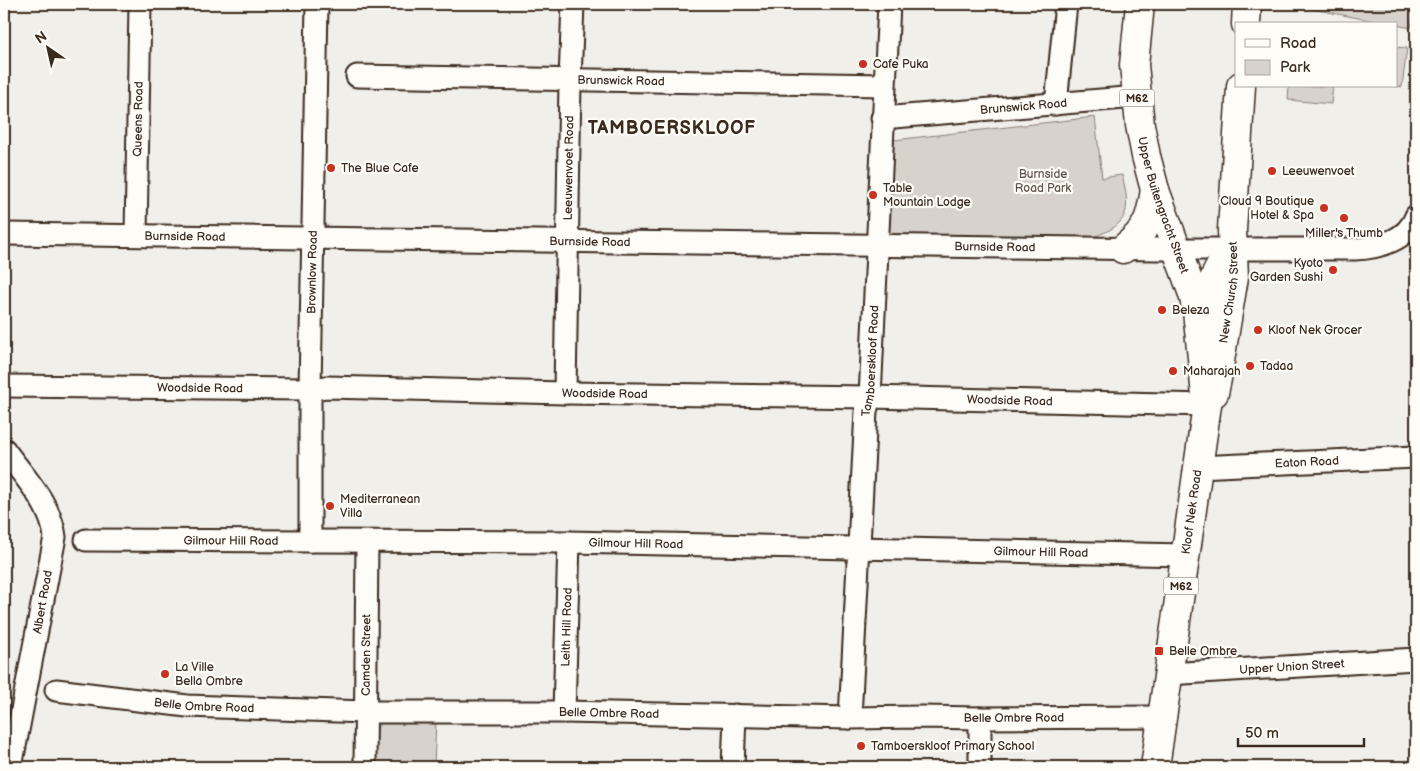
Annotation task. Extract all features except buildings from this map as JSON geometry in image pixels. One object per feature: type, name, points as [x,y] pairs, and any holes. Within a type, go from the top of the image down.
[{"type":"main road","name":"Upper Buitengracht Street","points":[[1140,4],[1135,55],[1140,126],[1155,190],[1193,294],[1197,312],[1207,405]]},
{"type":"main road","points":[[1246,22],[1248,4]]},
{"type":"main road","name":"New Church Street","points":[[1207,405],[1213,395],[1218,379],[1234,277],[1232,230],[1241,88]]},
{"type":"main road","points":[[1123,249],[1147,225],[1155,190]]},
{"type":"main road","points":[[1200,344],[1211,313],[1211,289],[1214,276],[1221,264],[1234,249]]},
{"type":"main road","name":"Kloof Nek Road","points":[[1155,767],[1207,405]]},
{"type":"street","name":"Queens Road","points":[[136,235],[140,4]]},
{"type":"street","name":"Brownlow Road","points":[[310,541],[310,389],[317,4]]},
{"type":"street","name":"Leeuwenvoet Road","points":[[565,393],[573,4]]},
{"type":"street","name":"Tamboerskloof Road","points":[[850,718],[866,411],[870,397],[889,4]]},
{"type":"street","points":[[1056,104],[1066,4]]},
{"type":"street","name":"Brunswick Road","points":[[357,76],[884,84]]},
{"type":"street","name":"Brunswick Road","points":[[882,118],[1137,97]]},
{"type":"street","points":[[1177,250],[1363,249],[1379,246],[1401,236],[1412,225],[1416,216]]},
{"type":"street","name":"Burnside Road","points":[[4,234],[1177,250]]},
{"type":"street","name":"Woodside Road","points":[[4,386],[310,389],[327,387],[1207,405]]},
{"type":"street","name":"Albert Road","points":[[4,449],[46,507],[55,537],[11,767]]},
{"type":"street","name":"Eaton Road","points":[[1198,468],[1416,457]]},
{"type":"street","name":"Gilmour Hill Road","points":[[86,540],[569,542],[1185,555]]},
{"type":"street","name":"Camden Street","points":[[366,767],[368,542]]},
{"type":"street","name":"Leith Hill Road","points":[[564,712],[569,542]]},
{"type":"street","name":"Upper Union Street","points":[[1168,674],[1416,659]]},
{"type":"street","name":"Belle Ombre Road","points":[[56,690],[187,706],[366,712],[564,712],[850,718],[1162,717]]},
{"type":"street","points":[[733,767],[735,716]]},
{"type":"street","points":[[980,718],[980,767]]},
{"type":"green space","points":[[1288,4],[1416,4],[1411,28],[1398,25],[1398,22],[1378,22]]},
{"type":"green space","points":[[1398,47],[1407,48],[1402,87],[1398,86]]},
{"type":"green space","points":[[1289,88],[1333,88],[1331,104],[1288,100]]},
{"type":"green space","name":"Burnside Road Park","points":[[1095,117],[1102,178],[1122,175],[1127,200],[1124,217],[1111,229],[1087,239],[889,235],[894,140]]},
{"type":"green space","points":[[391,719],[436,720],[434,767],[372,767],[374,733],[380,724]]},
{"type":"place","name":"Cafe Puka","points":[[863,64]]},
{"type":"place","name":"The Blue Cafe","points":[[331,168]]},
{"type":"place","name":"Leeuwenvoet","points":[[1272,171]]},
{"type":"place","name":"Table Mountain Lodge","points":[[873,195]]},
{"type":"place","name":"Cloud 9 Boutique Hotel & Spa","points":[[1324,208]]},
{"type":"place","name":"Miller's Thumb","points":[[1344,218]]},
{"type":"place","name":"Kyoto Garden Sushi","points":[[1333,270]]},
{"type":"place","name":"Beleza","points":[[1162,310]]},
{"type":"place","name":"Kloof Nek Grocer","points":[[1258,330]]},
{"type":"place","name":"Tadaa","points":[[1250,366]]},
{"type":"place","name":"Maharajah","points":[[1173,371]]},
{"type":"place","name":"Mediterranean Villa","points":[[330,506]]},
{"type":"place","name":"Belle Ombre","points":[[1159,651]]},
{"type":"place","name":"La Ville Bella Ombre","points":[[165,674]]},
{"type":"place","name":"Tamboerskloof Primary School","points":[[861,746]]},
{"type":"district","name":"TAMBOERSKLOOF","points":[[672,128]]}]
